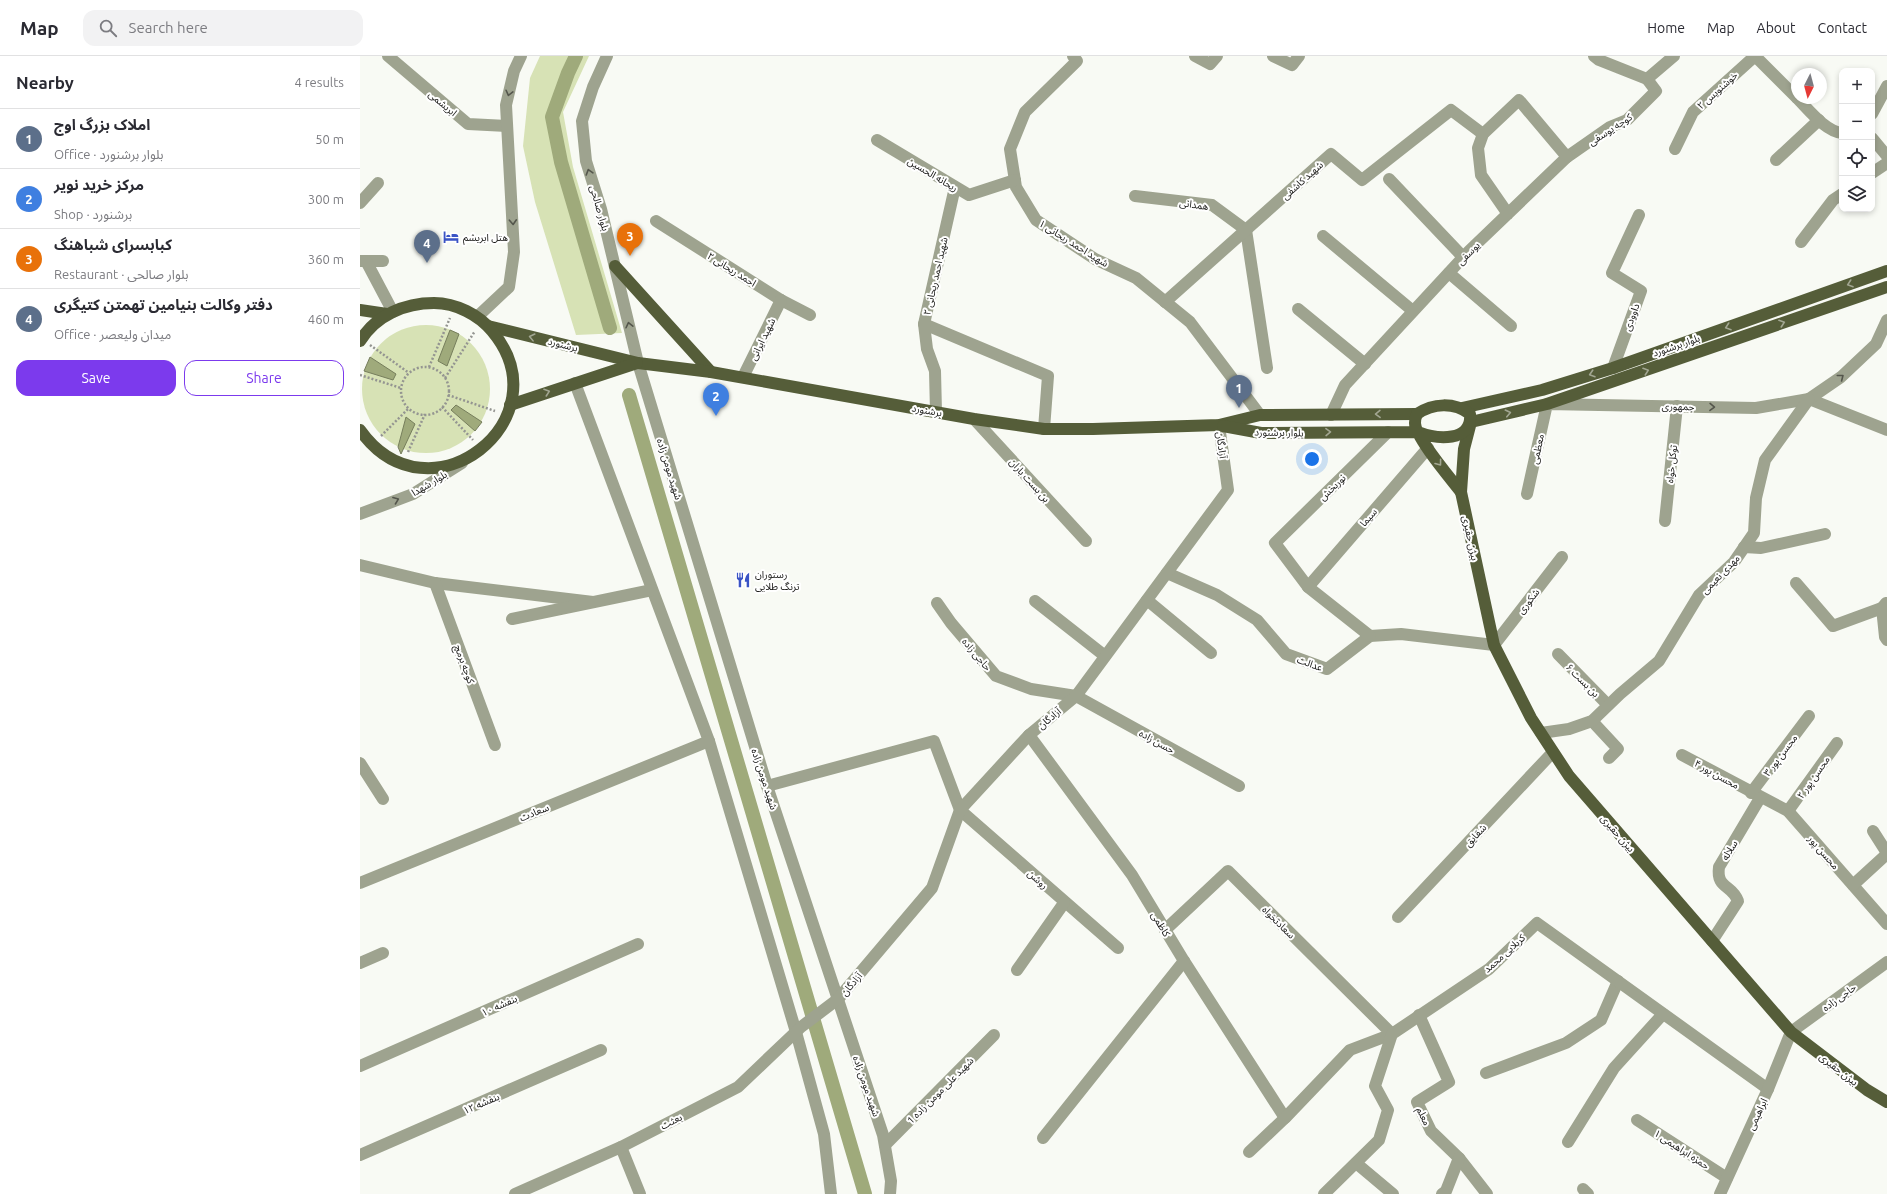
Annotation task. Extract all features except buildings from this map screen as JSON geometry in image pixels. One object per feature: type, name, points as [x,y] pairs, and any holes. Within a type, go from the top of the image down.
[{"type":"main road","points":[[615,266],[711,372]]},
{"type":"main road","name":"بلوار برشنورد","points":[[1462,408],[1542,390],[1613,368],[1887,271]]},
{"type":"main road","name":"بلوار برشنورد","points":[[1470,422],[1547,404],[1887,287]]},
{"type":"main road","points":[[360,430],[372,444],[382,452],[403,463],[431,468],[460,462],[477,453],[492,440],[509,410],[513,388],[512,371],[507,354],[499,339],[482,321],[455,306],[438,303],[420,303],[403,307],[390,313],[373,325],[361,340]]},
{"type":"main road","points":[[360,310],[390,313]]},
{"type":"main road","name":"برشنورد","points":[[482,321],[638,363],[743,377],[974,419],[1044,429],[1219,425]]},
{"type":"main road","name":"برشنورد","points":[[509,410],[575,383],[638,363]]},
{"type":"main road","points":[[1437,405],[1450,405],[1462,408],[1470,414],[1470,422],[1464,449],[1461,492],[1418,432],[1415,423],[1417,414],[1425,408],[1437,405]]},
{"type":"main road","name":"بلوار برشنورد","points":[[1219,425],[1260,415],[1417,414]]},
{"type":"main road","points":[[1418,432],[1430,437],[1443,438],[1458,435],[1467,429],[1470,422]]},
{"type":"main road","name":"بلوار برشنورد","points":[[1219,425],[1261,433],[1418,432]]},
{"type":"main road","name":"بیژن حقیری","points":[[1461,492],[1494,645],[1531,718],[1569,776],[1791,1032],[1867,1090],[1887,1102]]},
{"type":"street","name":"ابریشمی","points":[[388,56],[468,124],[507,126]]},
{"type":"street","points":[[482,321],[509,287],[514,252],[506,105],[514,71],[521,56]]},
{"type":"street","name":"بلوار صالحی","points":[[607,56],[593,87],[582,122],[586,160],[601,209],[638,363]]},
{"type":"street","points":[[1195,56],[1210,64],[1217,56]]},
{"type":"street","points":[[1273,56],[1292,65],[1299,56]]},
{"type":"street","points":[[1594,56],[1598,60],[1646,79],[1674,56]]},
{"type":"street","points":[[1755,56],[1791,92]]},
{"type":"street","name":"خوشنویس ۲","points":[[1675,148],[1693,112],[1755,56]]},
{"type":"street","name":"شهید احمد ریحانی ۱","points":[[1075,58],[1025,112],[1010,149],[1016,187],[1036,220],[1095,259],[1136,278],[1190,322],[1260,415]]},
{"type":"street","name":"کوچه یوسفی","points":[[1567,157],[1610,127],[1627,120],[1656,91],[1646,79]]},
{"type":"street","points":[[1875,108],[1887,86]]},
{"type":"street","points":[[1508,214],[1481,175],[1478,148],[1483,134],[1519,100],[1567,157]]},
{"type":"street","points":[[1803,104],[1819,120],[1839,132]]},
{"type":"street","name":"شهید کاشفی","points":[[1165,302],[1331,154],[1362,180],[1451,110],[1483,134]]},
{"type":"street","points":[[1776,160],[1819,120]]},
{"type":"street","name":"ریحانه الحسین","points":[[877,140],[968,195],[1015,180]]},
{"type":"street","points":[[1874,140],[1887,156]]},
{"type":"street","name":"یوسفی","points":[[1331,415],[1345,385],[1463,257],[1567,157]]},
{"type":"street","points":[[1875,171],[1887,163]]},
{"type":"street","points":[[1389,179],[1463,257]]},
{"type":"street","points":[[360,203],[378,183]]},
{"type":"street","name":"شهید احمد ریحانی ۲","points":[[936,412],[935,371],[927,349],[924,324],[955,187]]},
{"type":"street","name":"همدانی","points":[[1135,196],[1212,205],[1246,230]]},
{"type":"street","points":[[1801,242],[1833,200],[1839,196]]},
{"type":"street","name":"داوودی","points":[[1613,368],[1641,291],[1612,273],[1639,214]]},
{"type":"street","name":"احمد ریحانی ۲","points":[[656,220],[781,300],[810,315]]},
{"type":"street","points":[[1246,230],[1267,368]]},
{"type":"street","points":[[1323,236],[1413,311]]},
{"type":"street","points":[[383,261],[363,261],[390,313]]},
{"type":"street","points":[[1449,273],[1511,326]]},
{"type":"street","name":"شهید ایرانی","points":[[743,377],[781,300]]},
{"type":"street","points":[[1298,309],[1365,364]]},
{"type":"street","name":"جمهوری","points":[[1547,404],[1756,408],[1809,399],[1841,377],[1876,344],[1887,320]]},
{"type":"street","points":[[924,324],[1048,376],[1044,429]]},
{"type":"street","name":"شهید مومن زاده","points":[[638,363],[767,786],[883,1135],[891,1181],[890,1194]]},
{"type":"street","points":[[575,383],[709,741],[796,1032],[824,1134],[831,1194]]},
{"type":"street","points":[[1809,399],[1887,430]]},
{"type":"street","name":"مهدی نعیمی","points":[[1541,733],[1569,729],[1592,721],[1658,661],[1699,595],[1734,562],[1754,533],[1756,498],[1765,460],[1809,399]]},
{"type":"street","name":"معظمی","points":[[1527,494],[1547,404]]},
{"type":"street","name":"توکل خواه","points":[[1665,521],[1677,406]]},
{"type":"street","name":"بن بست باران","points":[[974,419],[1086,541]]},
{"type":"street","name":"آزادگان","points":[[824,1010],[838,999],[932,888],[960,810],[1028,735],[1076,696],[1228,490],[1219,425]]},
{"type":"street","name":"نوربخش","points":[[1308,587],[1275,543],[1388,432]]},
{"type":"street","name":"سیما","points":[[1308,587],[1428,448]]},
{"type":"street","name":"بلوار شهدا","points":[[360,514],[413,494],[477,453]]},
{"type":"street","points":[[1744,546],[1760,548],[1825,534]]},
{"type":"street","name":"شکوری","points":[[1494,645],[1562,557]]},
{"type":"street","points":[[360,565],[435,582],[593,602]]},
{"type":"street","name":"عدالت","points":[[1167,572],[1217,595],[1257,620],[1286,654],[1327,669],[1370,636]]},
{"type":"street","name":"کوچه برمچ","points":[[435,582],[495,745]]},
{"type":"street","points":[[1796,583],[1833,626],[1885,605],[1885,638],[1887,640]]},
{"type":"street","points":[[1308,587],[1370,636],[1401,634],[1494,645]]},
{"type":"street","points":[[512,619],[652,590]]},
{"type":"street","points":[[1147,600],[1211,653]]},
{"type":"street","points":[[1035,601],[1105,656]]},
{"type":"street","name":"حاجی زاده","points":[[937,603],[951,623],[996,676],[1031,689],[1076,696]]},
{"type":"street","name":"بن بست ۶","points":[[1558,654],[1608,705]]},
{"type":"street","name":"حسن زاده","points":[[1076,696],[1239,786]]},
{"type":"street","name":"محسن پور ۳","points":[[1756,795],[1809,716]]},
{"type":"street","points":[[1592,721],[1618,749],[1609,758]]},
{"type":"street","name":"کاظمی","points":[[1028,735],[1132,875],[1184,961],[1285,1118]]},
{"type":"street","name":"سعادت","points":[[360,883],[709,741]]},
{"type":"street","points":[[767,786],[934,741],[960,810]]},
{"type":"street","name":"محسن پور ۲","points":[[1788,812],[1837,743]]},
{"type":"street","name":"شقایق","points":[[1398,917],[1553,752]]},
{"type":"street","name":"محسن پور ۴","points":[[1682,755],[1756,795]]},
{"type":"street","points":[[360,762],[364,775],[383,799]]},
{"type":"street","name":"محسن پور","points":[[1756,795],[1788,812],[1887,924]]},
{"type":"street","name":"سلاله","points":[[1712,941],[1738,901],[1735,895],[1721,882],[1718,876],[1719,867],[1756,795]]},
{"type":"street","name":"روشن","points":[[960,810],[1064,903],[1118,948]]},
{"type":"street","points":[[1853,886],[1887,854],[1873,831]]},
{"type":"street","name":"سعادتخواه","points":[[1165,930],[1228,871],[1392,1034]]},
{"type":"street","points":[[1017,970],[1064,903]]},
{"type":"street","name":"کربلایی محمد","points":[[1249,1152],[1285,1118],[1350,1050],[1392,1034],[1489,969],[1537,923],[1768,1089]]},
{"type":"street","name":"بنفشه ۱۰","points":[[360,1066],[638,944]]},
{"type":"street","points":[[360,963],[383,953]]},
{"type":"street","points":[[1043,1138],[1184,961]]},
{"type":"street","name":"حاجی زاده","points":[[1791,1032],[1887,962]]},
{"type":"street","points":[[1486,1073],[1566,1042],[1601,1020],[1618,981]]},
{"type":"street","name":"بعثت","points":[[515,1194],[620,1147],[738,1087],[796,1032],[824,1010]]},
{"type":"street","points":[[1568,1142],[1614,1068],[1663,1014]]},
{"type":"street","name":"معلم","points":[[1419,1015],[1449,1082],[1417,1102],[1431,1131],[1460,1158],[1487,1194]]},
{"type":"street","name":"ابراهیمی","points":[[1720,1194],[1768,1089],[1791,1032]]},
{"type":"street","points":[[1324,1194],[1379,1140],[1388,1110],[1375,1086],[1392,1034]]},
{"type":"street","name":"شهید علی مومن زاده 1","points":[[885,1146],[994,1035]]},
{"type":"street","name":"بنفشه ۱۲","points":[[360,1155],[602,1050]]},
{"type":"street","name":"حمزه ابراهیمی ۱","points":[[1637,1120],[1727,1178]]},
{"type":"street","points":[[620,1147],[640,1194]]},
{"type":"street","points":[[1442,1194],[1446,1191],[1460,1158]]},
{"type":"street","points":[[1356,1163],[1393,1194]]},
{"type":"path","points":[[429,367],[455,306]]},
{"type":"path","points":[[445,378],[482,321]]},
{"type":"path","points":[[361,340],[409,373]]},
{"type":"path","points":[[422,367],[429,367],[440,373],[445,378],[449,389],[448,395],[442,407],[432,413],[426,414],[414,412],[409,408],[402,396],[402,383],[409,373],[422,367]]},
{"type":"path","points":[[360,375],[401,388]]},
{"type":"path","points":[[448,395],[509,410]]},
{"type":"path","points":[[442,407],[477,453]]},
{"type":"path","points":[[372,444],[409,408]]},
{"type":"path","points":[[403,463],[426,414]]},
{"type":"shaded area","points":[[540,56],[589,56],[563,112],[573,167],[622,333],[576,335],[535,202],[523,146],[530,78]]},
{"type":"shaded area","points":[[420,325],[432,325],[445,328],[462,336],[475,348],[487,370],[490,389],[489,401],[485,413],[479,425],[467,438],[445,450],[432,453],[420,453],[407,450],[390,442],[377,430],[365,408],[362,395],[362,383],[365,370],[373,353],[385,340],[407,328]]},
{"type":"shaded area","points":[[450,330],[459,334],[447,366],[438,361]]},
{"type":"shaded area","points":[[370,357],[396,374],[393,380],[364,371]]},
{"type":"shaded area","points":[[456,405],[482,422],[475,431],[451,410]]},
{"type":"shaded area","points":[[406,417],[415,424],[401,454],[398,447]]},
{"type":"waterway","points":[[576,56],[568,73],[552,117],[561,162],[610,328]]},
{"type":"waterway","points":[[629,395],[865,1194]]},
{"type":"place","name":"هتل ابریشم","points":[[451,237]]},
{"type":"place","name":"کبابسرای شباهنگ","points":[[630,256]]},
{"type":"place","name":"دفتر وکالت بنیامین تهمتن کتیگری","points":[[427,263]]},
{"type":"place","name":"املاک بزرگ اوج","points":[[1239,408]]},
{"type":"place","name":"مرکز خرید نویر","points":[[716,416]]},
{"type":"place","name":"رستوران ترنگ طلایی","points":[[743,580]]}]
